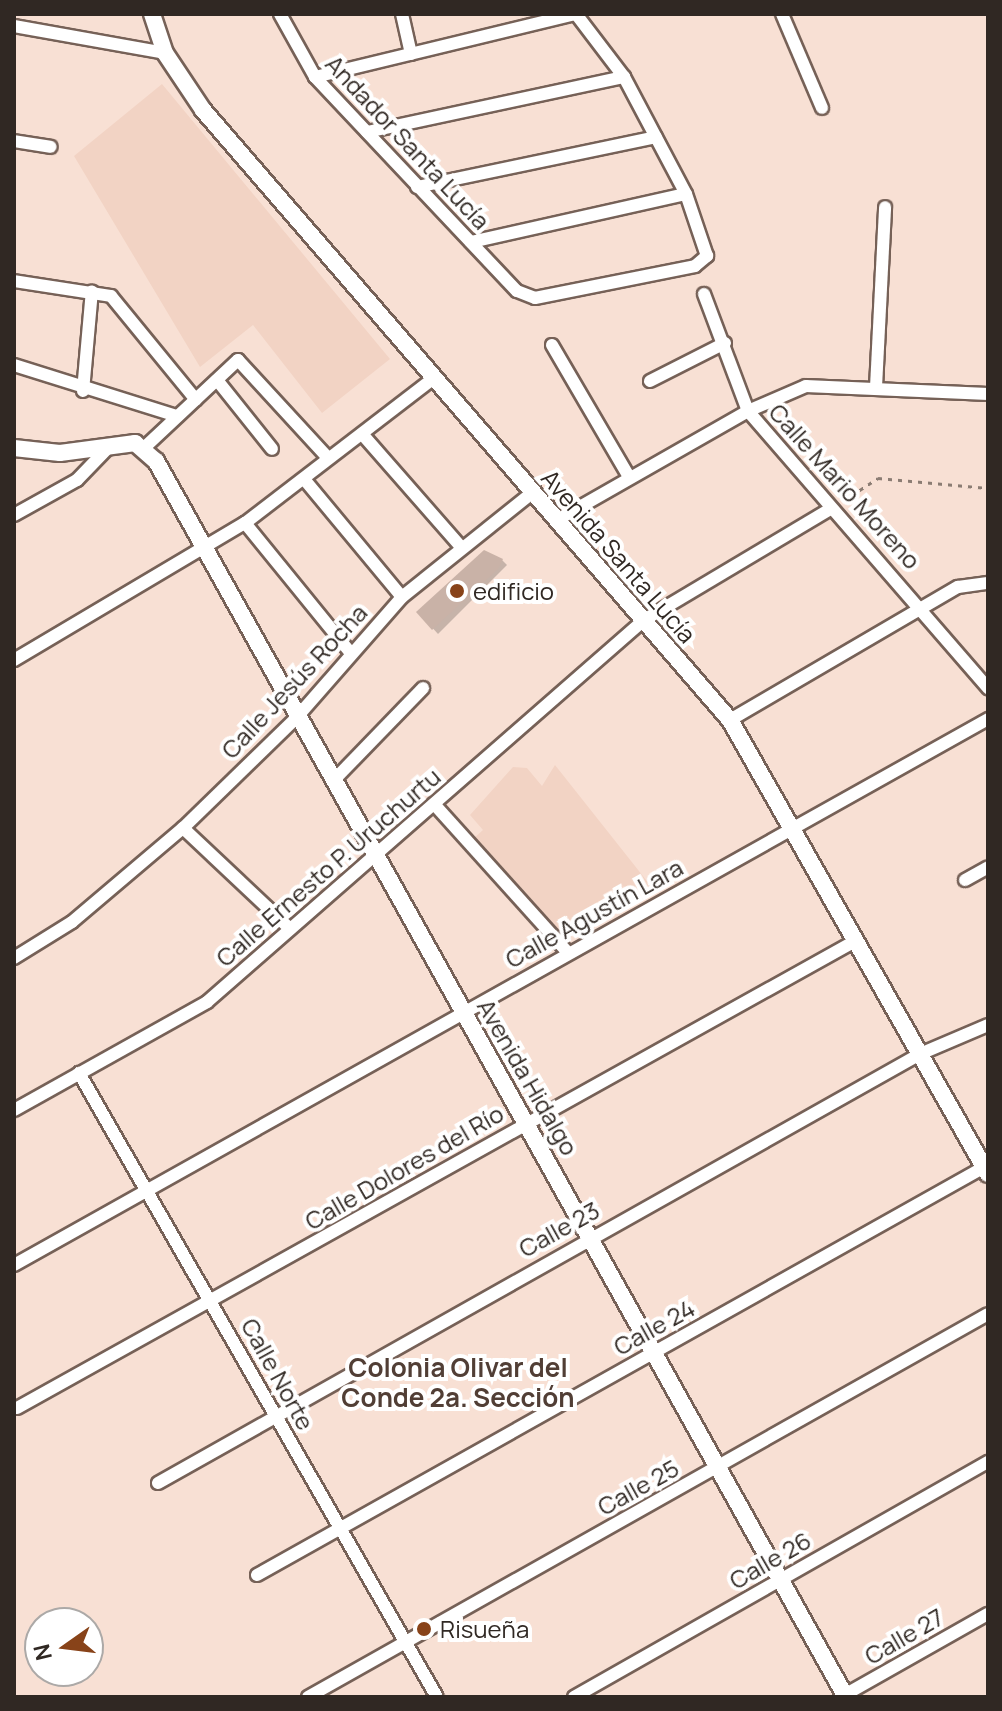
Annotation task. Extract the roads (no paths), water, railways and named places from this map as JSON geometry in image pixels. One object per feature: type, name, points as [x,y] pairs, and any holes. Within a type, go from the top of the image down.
[{"type":"street","name":"Avenida Santa Lucía","points":[[152,14],[165,53],[203,110],[730,720],[987,1169]]},
{"type":"street","name":"Andador Santa Lucía","points":[[280,14],[315,77],[517,291],[543,297],[695,266],[707,256],[707,241],[686,194]]},
{"type":"street","points":[[402,14],[411,54]]},
{"type":"street","points":[[315,77],[576,14],[624,77],[686,194],[471,242]]},
{"type":"street","points":[[782,14],[822,108]]},
{"type":"street","points":[[14,26],[165,53]]},
{"type":"street","points":[[367,132],[624,77]]},
{"type":"street","points":[[417,187],[656,137]]},
{"type":"street","points":[[14,141],[51,147]]},
{"type":"street","points":[[876,387],[885,207]]},
{"type":"street","points":[[14,281],[92,291],[117,300],[196,400]]},
{"type":"street","points":[[83,391],[92,291]]},
{"type":"street","name":"Calle Mario Moreno","points":[[704,294],[725,343],[748,411],[830,509],[924,607],[988,688]]},
{"type":"street","points":[[650,381],[725,343]]},
{"type":"street","points":[[552,345],[629,477]]},
{"type":"street","points":[[14,448],[106,450],[146,446],[235,361],[244,363],[328,458]]},
{"type":"street","points":[[14,365],[83,391],[177,416]]},
{"type":"street","points":[[14,660],[245,523],[433,379]]},
{"type":"street","points":[[217,380],[272,449]]},
{"type":"street","points":[[557,520],[748,411],[806,386],[988,394]]},
{"type":"street","points":[[363,435],[461,547]]},
{"type":"street","name":"Avenida Hidalgo","points":[[146,446],[655,1351],[844,1696]]},
{"type":"street","points":[[14,515],[77,480],[106,450]]},
{"type":"street","points":[[304,479],[402,597]]},
{"type":"street","name":"Calle Jesús Rocha","points":[[14,958],[72,922],[183,828],[297,717],[349,651],[402,597],[532,493]]},
{"type":"street","name":"Calle Ernesto P. Uruchurtu","points":[[14,1110],[207,1002],[644,620],[830,509]]},
{"type":"street","points":[[245,523],[349,651]]},
{"type":"street","points":[[730,720],[958,587],[988,583]]},
{"type":"street","points":[[334,780],[423,688]]},
{"type":"street","name":"Calle Agustín Lara","points":[[14,1265],[462,1010],[988,719]]},
{"type":"street","points":[[434,804],[568,953]]},
{"type":"street","points":[[183,828],[290,929]]},
{"type":"street","points":[[965,880],[988,867]]},
{"type":"street","name":"Calle Dolores del Río","points":[[17,1408],[855,941]]},
{"type":"street","name":"Calle 23","points":[[158,1483],[920,1054],[988,1025]]},
{"type":"street","name":"Calle Norte","points":[[79,1073],[149,1189],[437,1697]]},
{"type":"street","name":"Calle 24","points":[[257,1575],[987,1169]]},
{"type":"street","name":"Calle 25","points":[[308,1697],[988,1314]]},
{"type":"street","name":"Calle 26","points":[[574,1697],[988,1462]]},
{"type":"street","name":"Calle 27","points":[[844,1696],[988,1614]]},
{"type":"place","name":"edificio","points":[[457,591]]},
{"type":"place","name":"Risueña","points":[[424,1629]]},
{"type":"district","name":"Colonia Olivar del Conde 2a. Sección","points":[[458,1383]]}]
